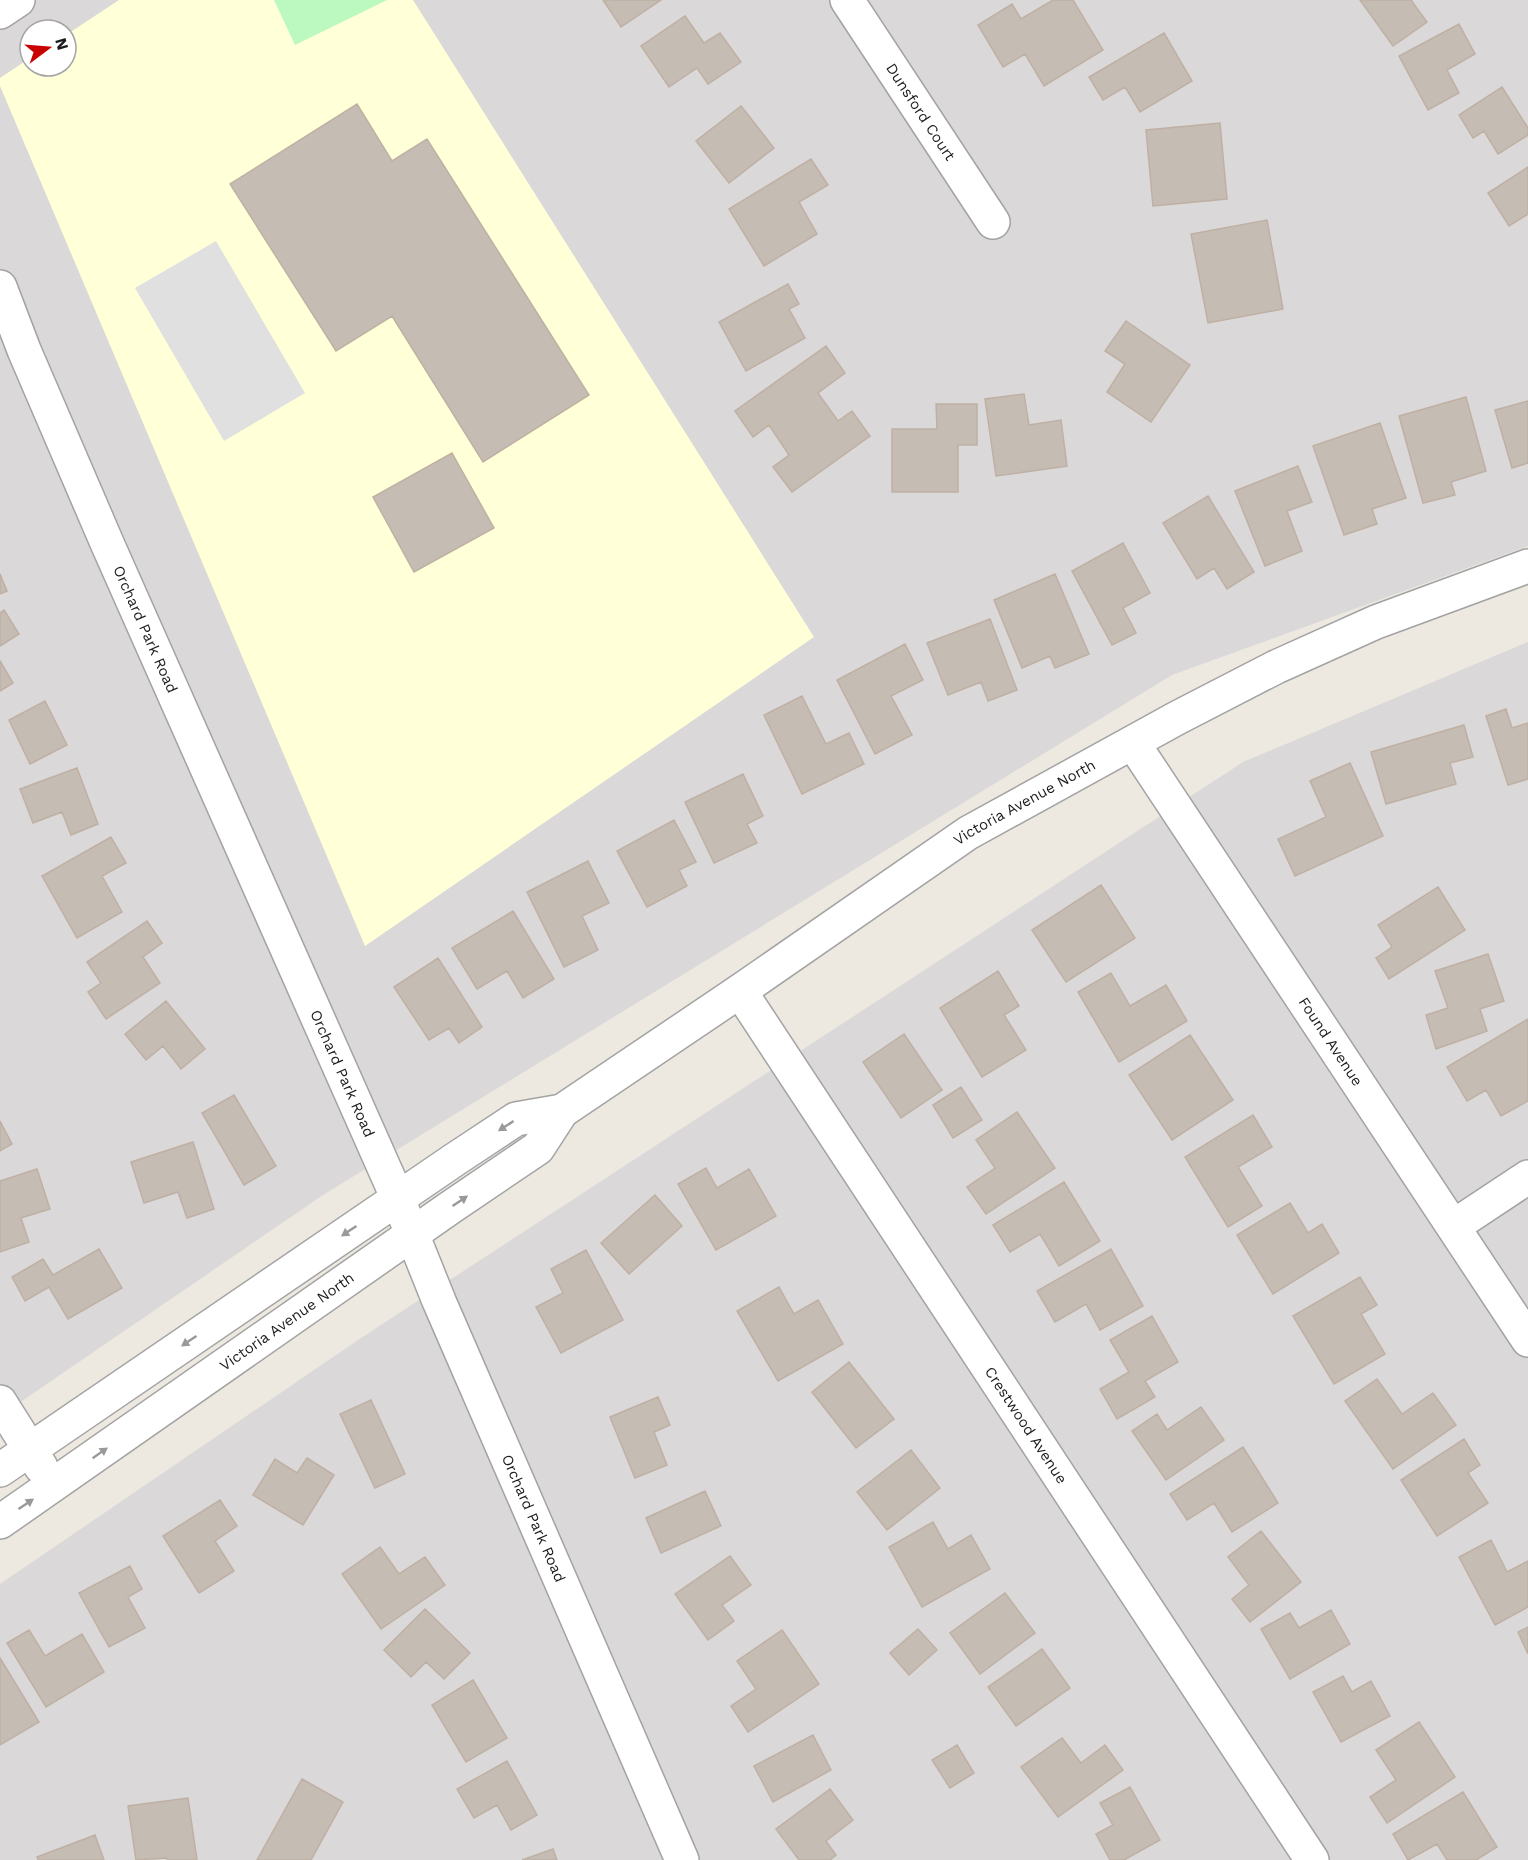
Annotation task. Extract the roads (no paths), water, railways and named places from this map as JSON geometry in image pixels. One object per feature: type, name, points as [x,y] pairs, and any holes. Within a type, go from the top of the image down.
[{"type":"street","points":[[0,12],[18,0]]},
{"type":"street","name":"Dunsford Court","points":[[847,0],[993,222]]},
{"type":"street","name":"Orchard Park Road","points":[[0,287],[24,350],[107,543],[398,1199],[444,1312],[682,1860]]},
{"type":"street","name":"Victoria Avenue North","points":[[0,1522],[538,1149],[562,1111],[968,833],[1276,667],[1376,622],[1528,566]]},
{"type":"street","name":"Found Avenue","points":[[1133,743],[1528,1340]]},
{"type":"street","name":"Crestwood Avenue","points":[[740,991],[1312,1860]]},
{"type":"street","name":"Victoria Avenue North","points":[[0,1470],[516,1119],[562,1111]]},
{"type":"street","points":[[1454,1226],[1528,1177]]},
{"type":"street","points":[[0,1402],[52,1486]]}]
